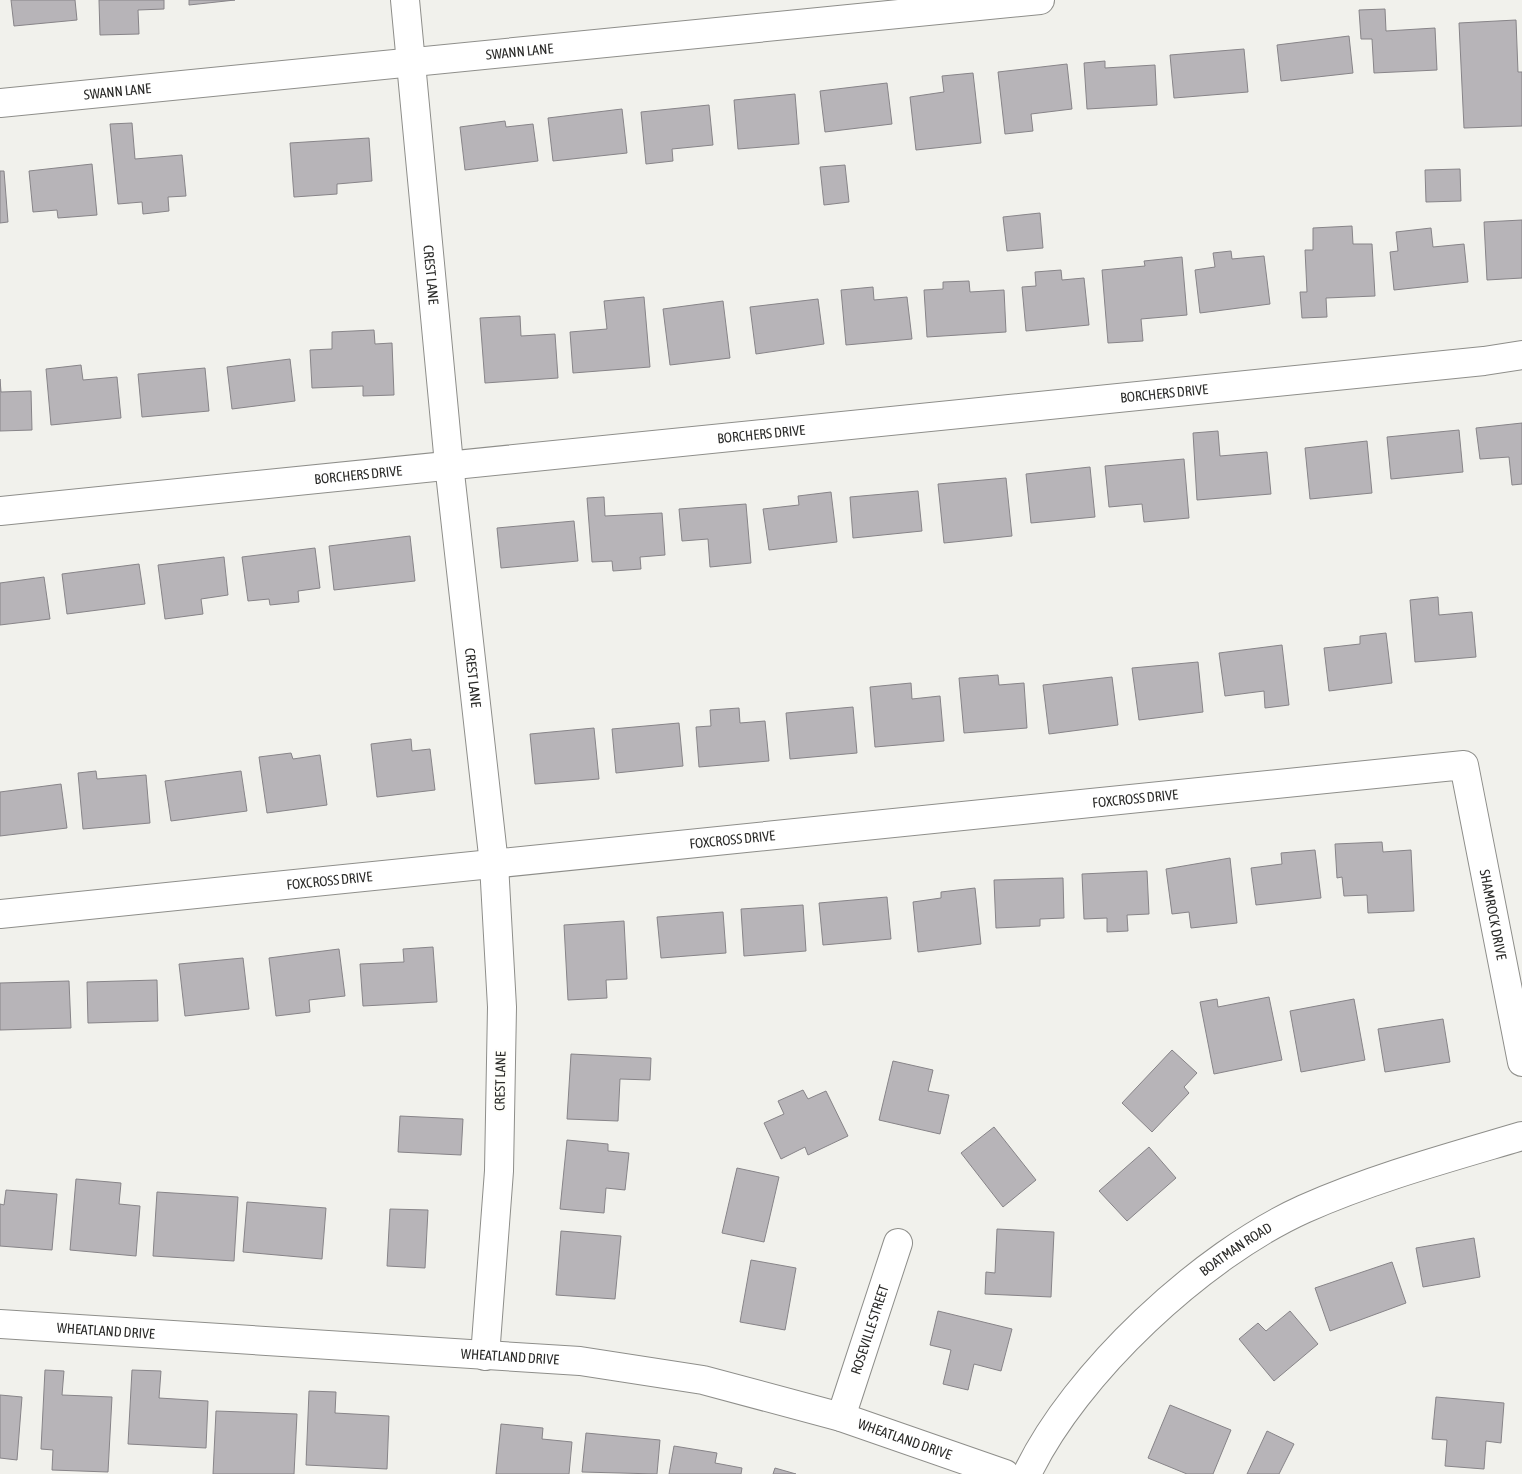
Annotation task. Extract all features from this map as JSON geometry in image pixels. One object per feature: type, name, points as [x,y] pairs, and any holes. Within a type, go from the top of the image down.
[{"type":"street","name":"CREST LANE","points":[[405,0],[449,464],[494,864],[502,1007],[499,1152],[485,1356]]},
{"type":"street","name":"SWANN LANE","points":[[0,103],[1040,0]]},
{"type":"street","name":"BORCHERS DRIVE","points":[[0,511],[449,464],[1484,361],[1522,355]]},
{"type":"street","name":"FOXCROSS DRIVE","points":[[0,914],[1464,765]]},
{"type":"street","name":"SHAMROCK DRIVE","points":[[1464,765],[1522,1062]]},
{"type":"street","name":"BOATMAN ROAD","points":[[1027,1474],[1041,1444],[1104,1362],[1165,1302],[1241,1244],[1302,1210],[1366,1183],[1522,1136]]},
{"type":"street","name":"ROSEVILLE STREET","points":[[841,1416],[898,1243]]},
{"type":"street","name":"WHEATLAND DRIVE","points":[[0,1324],[580,1361],[703,1380],[841,1416],[1005,1474]]},
{"type":"building","points":[[11,0],[75,0],[77,20],[14,26]]},
{"type":"building","points":[[99,0],[164,0],[164,9],[138,10],[139,34],[100,35]]},
{"type":"building","points":[[189,0],[235,0],[189,5]]},
{"type":"building","points":[[1385,9],[1386,31],[1435,28],[1437,70],[1374,73],[1372,39],[1361,39],[1359,10]]},
{"type":"building","points":[[1516,20],[1518,72],[1522,72],[1522,126],[1464,128],[1459,23]]},
{"type":"building","points":[[1349,36],[1353,73],[1281,81],[1277,45]]},
{"type":"building","points":[[1244,49],[1248,92],[1174,98],[1170,55]]},
{"type":"building","points":[[1105,61],[1105,68],[1155,65],[1157,105],[1087,109],[1084,63]]},
{"type":"building","points":[[1067,64],[1072,109],[1031,114],[1033,131],[1005,134],[998,72]]},
{"type":"building","points":[[973,73],[981,143],[916,150],[910,97],[944,92],[942,76]]},
{"type":"building","points":[[887,83],[892,124],[825,132],[820,91]]},
{"type":"building","points":[[795,94],[799,144],[738,149],[734,100]]},
{"type":"building","points":[[709,105],[713,145],[672,149],[673,161],[646,164],[641,112]]},
{"type":"building","points":[[622,109],[627,153],[553,161],[548,118]]},
{"type":"building","points":[[505,121],[506,127],[533,124],[538,161],[465,170],[460,127]]},
{"type":"building","points":[[132,123],[135,159],[182,155],[186,196],[168,197],[169,211],[143,214],[142,202],[118,204],[110,124]]},
{"type":"building","points":[[369,138],[372,181],[337,184],[337,194],[294,197],[290,143]]},
{"type":"building","points":[[92,164],[97,215],[58,218],[57,210],[33,212],[29,171]]},
{"type":"building","points":[[845,165],[849,202],[824,205],[820,167]]},
{"type":"building","points":[[1460,169],[1461,201],[1426,202],[1425,170]]},
{"type":"building","points":[[0,171],[4,171],[8,222],[0,223]]},
{"type":"building","points":[[1040,213],[1043,248],[1007,251],[1003,217]]},
{"type":"building","points":[[1522,220],[1522,278],[1487,280],[1484,222]]},
{"type":"building","points":[[1352,226],[1353,244],[1372,244],[1375,296],[1326,298],[1327,317],[1302,318],[1300,292],[1307,292],[1305,250],[1313,250],[1313,228]]},
{"type":"building","points":[[1431,228],[1433,247],[1464,244],[1468,282],[1394,290],[1390,252],[1398,251],[1396,232]]},
{"type":"building","points":[[1231,251],[1232,259],[1264,256],[1270,304],[1200,313],[1195,270],[1215,267],[1213,253]]},
{"type":"building","points":[[1182,257],[1187,315],[1141,319],[1143,341],[1108,343],[1102,270],[1145,266],[1144,261]]},
{"type":"building","points":[[1061,270],[1062,280],[1084,278],[1089,325],[1026,331],[1022,287],[1036,286],[1035,272]]},
{"type":"building","points":[[969,281],[970,292],[1004,290],[1006,332],[927,337],[924,290],[943,289],[943,282]]},
{"type":"building","points":[[873,287],[874,300],[907,297],[912,339],[846,345],[841,290]]},
{"type":"building","points":[[644,297],[650,367],[573,373],[570,332],[607,329],[604,301]]},
{"type":"building","points":[[818,299],[824,344],[756,354],[750,307]]},
{"type":"building","points":[[723,301],[730,358],[670,365],[663,309]]},
{"type":"building","points":[[520,316],[521,336],[555,334],[558,378],[485,383],[480,318]]},
{"type":"building","points":[[374,330],[375,344],[392,343],[394,395],[363,396],[363,386],[312,388],[310,350],[332,349],[332,332]]},
{"type":"building","points":[[290,359],[295,401],[232,409],[227,367]]},
{"type":"building","points":[[81,365],[83,380],[117,377],[121,418],[51,425],[46,369]]},
{"type":"building","points":[[205,368],[209,411],[142,417],[138,374]]},
{"type":"building","points":[[0,379],[1,392],[31,391],[32,430],[0,431]]},
{"type":"building","points":[[1522,423],[1522,484],[1512,485],[1509,457],[1480,459],[1476,428]]},
{"type":"building","points":[[1459,430],[1463,472],[1391,479],[1387,437]]},
{"type":"building","points":[[1218,431],[1220,456],[1267,452],[1271,494],[1197,500],[1193,433]]},
{"type":"building","points":[[1367,441],[1372,493],[1310,499],[1305,448]]},
{"type":"building","points":[[1184,459],[1189,518],[1144,522],[1142,504],[1109,507],[1105,466]]},
{"type":"building","points":[[1090,467],[1095,517],[1031,523],[1026,474]]},
{"type":"building","points":[[1006,478],[1012,536],[944,543],[938,484]]},
{"type":"building","points":[[918,491],[922,531],[853,538],[850,497]]},
{"type":"building","points":[[831,492],[837,542],[769,550],[763,509],[799,505],[798,496]]},
{"type":"building","points":[[604,497],[605,516],[662,513],[665,555],[640,557],[641,569],[613,571],[612,561],[592,562],[587,498]]},
{"type":"building","points":[[746,504],[751,563],[710,567],[708,539],[682,541],[679,509]]},
{"type":"building","points":[[574,521],[578,561],[501,568],[497,528]]},
{"type":"building","points":[[410,536],[415,581],[334,590],[329,546]]},
{"type":"building","points":[[315,548],[320,588],[298,591],[299,602],[270,605],[269,599],[248,601],[242,557]]},
{"type":"building","points":[[224,557],[228,595],[201,599],[203,614],[165,619],[158,565]]},
{"type":"building","points":[[139,564],[145,604],[67,614],[62,574]]},
{"type":"building","points":[[44,577],[50,619],[0,625],[0,583]]},
{"type":"building","points":[[1438,597],[1439,615],[1472,612],[1476,657],[1415,662],[1410,600]]},
{"type":"building","points":[[1386,633],[1392,683],[1329,691],[1324,648],[1360,644],[1360,636]]},
{"type":"building","points":[[1282,645],[1289,705],[1265,708],[1264,691],[1225,696],[1219,653]]},
{"type":"building","points":[[1198,662],[1203,712],[1139,720],[1132,668]]},
{"type":"building","points":[[998,675],[999,685],[1024,683],[1027,728],[964,733],[959,678]]},
{"type":"building","points":[[1112,677],[1118,725],[1049,734],[1043,685]]},
{"type":"building","points":[[911,683],[912,699],[940,696],[944,741],[875,747],[870,687]]},
{"type":"building","points":[[853,707],[857,753],[790,759],[786,713]]},
{"type":"building","points":[[739,708],[740,723],[765,721],[769,761],[699,767],[696,727],[711,726],[710,710]]},
{"type":"building","points":[[679,723],[683,766],[616,773],[612,729]]},
{"type":"building","points":[[594,728],[599,779],[535,784],[530,734]]},
{"type":"building","points":[[411,739],[412,751],[430,749],[435,790],[377,797],[371,744]]},
{"type":"building","points":[[291,753],[293,759],[320,755],[327,805],[267,813],[259,757]]},
{"type":"building","points":[[96,771],[97,779],[146,775],[150,823],[83,829],[78,773]]},
{"type":"building","points":[[241,771],[247,811],[171,821],[165,781]]},
{"type":"building","points":[[61,784],[67,828],[0,836],[0,792]]},
{"type":"building","points":[[1382,842],[1383,852],[1411,850],[1414,911],[1368,913],[1367,895],[1344,896],[1342,877],[1337,878],[1335,844]]},
{"type":"building","points":[[1315,850],[1321,898],[1256,905],[1251,868],[1282,864],[1281,853]]},
{"type":"building","points":[[1230,858],[1237,923],[1191,928],[1189,912],[1172,914],[1166,869]]},
{"type":"building","points":[[1147,871],[1149,914],[1127,915],[1128,931],[1107,932],[1107,918],[1084,919],[1082,874]]},
{"type":"building","points":[[1063,878],[1064,918],[1040,919],[1040,926],[996,928],[994,880]]},
{"type":"building","points":[[975,888],[981,944],[918,952],[913,902],[941,898],[941,892]]},
{"type":"building","points":[[887,897],[891,939],[823,945],[819,903]]},
{"type":"building","points":[[803,905],[806,951],[744,956],[741,909]]},
{"type":"building","points":[[723,912],[726,953],[661,958],[657,917]]},
{"type":"building","points":[[624,921],[627,979],[606,980],[607,998],[568,1000],[564,925]]},
{"type":"building","points":[[433,947],[437,1002],[363,1006],[360,964],[404,962],[403,949]]},
{"type":"building","points":[[339,949],[345,996],[309,1000],[310,1012],[276,1016],[269,958]]},
{"type":"building","points":[[243,958],[249,1009],[185,1016],[179,964]]},
{"type":"building","points":[[157,980],[158,1021],[88,1023],[87,982]]},
{"type":"building","points":[[69,981],[71,1028],[0,1030],[0,983]]},
{"type":"building","points":[[1269,997],[1282,1060],[1214,1074],[1200,1002],[1217,999],[1218,1007]]},
{"type":"building","points":[[1354,999],[1365,1060],[1301,1072],[1290,1011]]},
{"type":"building","points":[[1443,1019],[1450,1062],[1385,1072],[1378,1029]]},
{"type":"building","points":[[1172,1050],[1197,1073],[1184,1087],[1189,1093],[1152,1132],[1122,1103]]},
{"type":"building","points":[[571,1054],[651,1058],[650,1080],[620,1079],[618,1121],[567,1119]]},
{"type":"building","points":[[893,1061],[933,1070],[928,1091],[949,1095],[940,1134],[879,1120]]},
{"type":"building","points":[[803,1090],[808,1099],[826,1091],[848,1136],[808,1155],[805,1147],[781,1159],[764,1123],[784,1114],[778,1101]]},
{"type":"building","points":[[400,1116],[463,1119],[461,1155],[398,1152]]},
{"type":"building","points":[[994,1127],[1036,1180],[1003,1207],[961,1153]]},
{"type":"building","points":[[567,1140],[608,1144],[608,1151],[629,1153],[625,1190],[606,1188],[604,1213],[560,1209]]},
{"type":"building","points":[[1149,1147],[1176,1178],[1127,1221],[1099,1191]]},
{"type":"building","points":[[737,1168],[779,1177],[764,1242],[722,1233]]},
{"type":"building","points":[[76,1179],[121,1183],[119,1204],[140,1206],[136,1256],[70,1250]]},
{"type":"building","points":[[6,1190],[57,1194],[52,1250],[0,1246],[0,1204],[4,1205]]},
{"type":"building","points":[[157,1192],[238,1197],[234,1261],[153,1256]]},
{"type":"building","points":[[247,1202],[326,1208],[322,1259],[243,1252]]},
{"type":"building","points":[[390,1209],[428,1210],[425,1268],[387,1266]]},
{"type":"building","points":[[997,1229],[1054,1232],[1051,1297],[985,1294],[986,1272],[995,1273]]},
{"type":"building","points":[[561,1231],[621,1236],[615,1299],[556,1295]]},
{"type":"building","points":[[1474,1238],[1480,1277],[1423,1287],[1416,1248]]},
{"type":"building","points":[[751,1260],[796,1268],[785,1330],[740,1322]]},
{"type":"building","points":[[1392,1262],[1406,1303],[1330,1331],[1315,1288]]},
{"type":"building","points":[[938,1311],[1012,1329],[1001,1371],[974,1364],[968,1390],[943,1384],[951,1350],[930,1345]]},
{"type":"building","points":[[1290,1311],[1318,1344],[1274,1381],[1239,1339],[1258,1323],[1266,1331]]},
{"type":"building","points":[[45,1370],[64,1371],[62,1395],[112,1397],[108,1472],[52,1470],[53,1450],[41,1449]]},
{"type":"building","points":[[132,1370],[161,1371],[159,1398],[208,1401],[206,1448],[128,1444]]},
{"type":"building","points":[[309,1391],[336,1392],[335,1413],[389,1416],[387,1469],[306,1465]]},
{"type":"building","points":[[0,1395],[22,1397],[17,1460],[0,1458]]},
{"type":"building","points":[[1436,1397],[1504,1403],[1501,1443],[1486,1441],[1484,1469],[1445,1466],[1447,1440],[1432,1439]]},
{"type":"building","points":[[1170,1405],[1231,1430],[1213,1474],[1187,1474],[1148,1458]]},
{"type":"building","points":[[216,1411],[297,1414],[294,1474],[213,1474]]},
{"type":"building","points":[[501,1424],[543,1428],[542,1439],[572,1442],[569,1474],[496,1474]]},
{"type":"building","points":[[1267,1431],[1294,1444],[1279,1474],[1247,1474]]},
{"type":"building","points":[[586,1433],[660,1440],[657,1474],[582,1472]]},
{"type":"building","points":[[674,1446],[717,1453],[715,1463],[742,1468],[741,1474],[669,1474]]},
{"type":"building","points":[[775,1468],[796,1474],[773,1474]]}]
